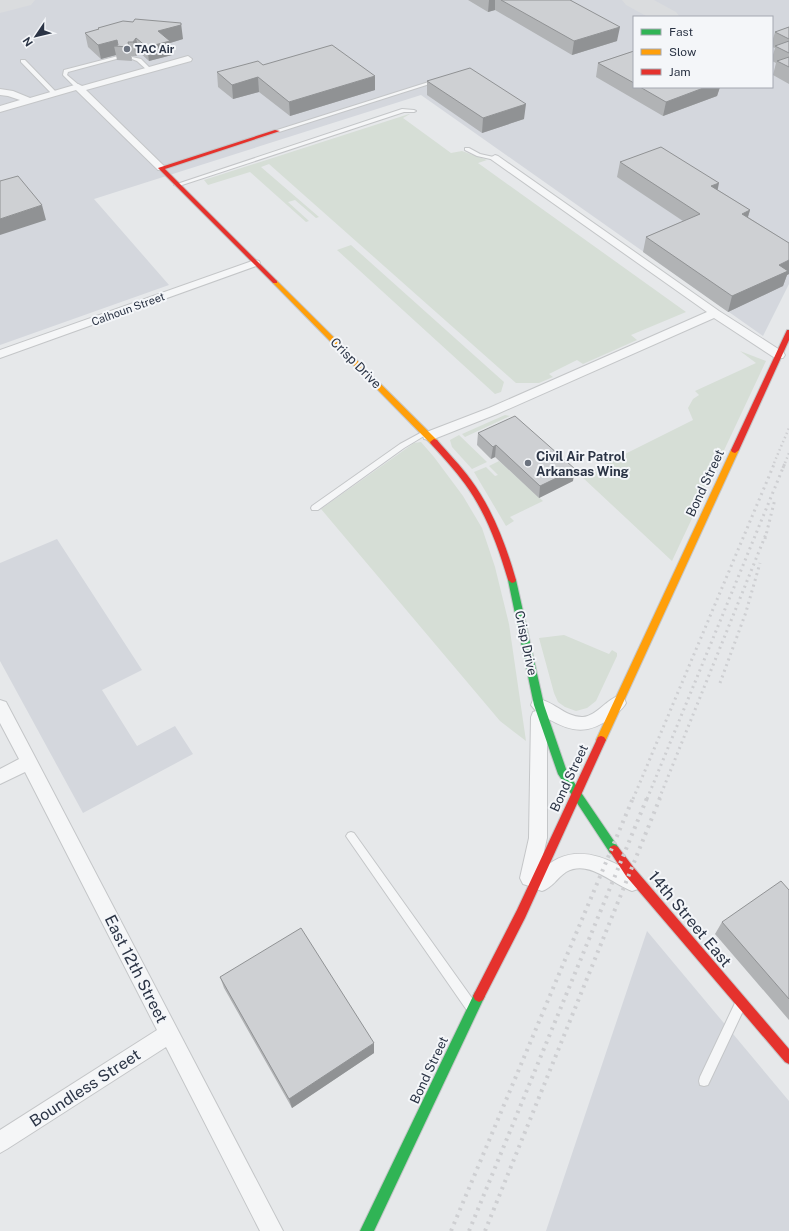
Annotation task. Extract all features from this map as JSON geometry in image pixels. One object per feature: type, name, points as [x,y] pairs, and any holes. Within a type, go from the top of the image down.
[{"type":"street","points":[[0,109],[188,59]]},
{"type":"street","points":[[79,88],[161,168],[277,131]]},
{"type":"street","points":[[0,92],[10,93],[30,101]]},
{"type":"street","points":[[495,158],[715,313],[779,354]]},
{"type":"street","name":"Crisp Drive","points":[[161,168],[428,435],[459,470],[477,496],[492,524],[504,552],[513,582],[539,705],[563,774],[576,793]]},
{"type":"street","name":"Calhoun Street","points":[[0,354],[255,263]]},
{"type":"street","points":[[428,435],[493,411],[715,313]]},
{"type":"street","name":"Bond Street","points":[[367,1231],[473,1008],[521,914],[789,332]]},
{"type":"street","points":[[539,705],[562,719],[578,724],[594,720],[619,702]]},
{"type":"street","name":"Crisp Drive","points":[[521,914],[538,838],[539,705]]},
{"type":"street","name":"East 12th Street","points":[[0,707],[272,1231]]},
{"type":"street","points":[[0,777],[29,762]]},
{"type":"street","name":"14th Street East","points":[[576,793],[613,849],[660,908],[789,1058]]},
{"type":"street","points":[[521,914],[548,874],[558,866],[574,861],[590,862],[617,872],[660,908]]},
{"type":"street","name":"Boundless Street","points":[[0,1142],[169,1034]]},
{"type":"lane","points":[[79,88],[66,75],[66,71],[118,57]]},
{"type":"lane","points":[[134,58],[150,70]]},
{"type":"lane","points":[[23,61],[55,94]]},
{"type":"lane","points":[[277,131],[441,79]]},
{"type":"lane","points":[[177,185],[404,110],[414,111]]},
{"type":"lane","points":[[467,149],[479,155],[495,158]]},
{"type":"lane","points":[[315,508],[402,446],[428,435]]},
{"type":"lane","points":[[351,836],[473,1008]]},
{"type":"lane","points":[[704,1081],[741,1002]]},
{"type":"shaded area","points":[[0,0],[789,0],[789,284],[763,336],[421,95],[94,199],[169,285],[0,345]]},
{"type":"shaded area","points":[[409,114],[403,118],[451,153],[462,151],[487,160],[478,163],[686,312],[631,335],[637,340],[583,364],[577,360],[549,374],[553,377],[539,383],[516,383],[269,164],[261,167],[319,217],[316,218],[295,200],[288,202],[309,221],[306,222],[250,172],[208,185],[204,180]]},
{"type":"shaded area","points":[[351,245],[504,382],[501,392],[495,394],[337,250]]},
{"type":"shaded area","points":[[740,351],[766,361],[672,561],[581,476],[693,420],[688,408],[693,399],[699,395],[695,391],[756,363]]},
{"type":"shaded area","points":[[505,415],[510,416],[465,437],[462,434]]},
{"type":"shaded area","points":[[459,435],[487,462],[472,469],[452,447],[450,440]]},
{"type":"shaded area","points":[[421,442],[463,496],[482,528],[495,567],[509,624],[526,741],[500,721],[321,509],[414,443]]},
{"type":"shaded area","points":[[499,461],[543,501],[510,517],[514,521],[506,526],[474,472],[486,467],[495,476],[498,475],[489,466]]},
{"type":"shaded area","points":[[57,539],[142,670],[102,690],[137,746],[175,726],[193,754],[83,813],[0,661],[0,563]]},
{"type":"shaded area","points":[[564,635],[609,654],[612,650],[617,653],[617,656],[596,701],[587,708],[576,711],[565,707],[558,702],[554,693],[539,638]]},
{"type":"shaded area","points":[[647,931],[789,1101],[789,1231],[546,1231]]},
{"type":"building","points":[[501,0],[570,0],[620,27],[574,41]]},
{"type":"building","points":[[135,19],[181,23],[181,25],[158,31],[170,41],[147,47],[136,38],[133,42],[128,42],[129,47],[114,46],[118,45],[117,40],[98,45],[85,33],[123,21],[133,22]]},
{"type":"building","points":[[789,27],[789,39],[775,32]]},
{"type":"building","points":[[789,41],[789,53],[775,46]]},
{"type":"building","points":[[332,45],[375,76],[289,102],[258,77],[232,85],[217,72],[258,61],[263,65]]},
{"type":"building","points":[[633,51],[633,82],[598,63]]},
{"type":"building","points":[[789,57],[789,67],[777,61]]},
{"type":"building","points":[[470,68],[526,104],[483,118],[427,81]]},
{"type":"building","points":[[642,88],[703,88],[666,102]]},
{"type":"building","points":[[661,147],[719,183],[711,186],[750,210],[742,214],[789,243],[789,260],[779,265],[788,271],[732,296],[646,237],[700,214],[620,162]]},
{"type":"building","points":[[18,176],[42,205],[0,219],[0,181]]},
{"type":"building","name":"Civil Air Patrol Arkansas Wing","points":[[515,416],[575,469],[540,486],[496,445],[493,447],[478,433]]},
{"type":"building","points":[[781,881],[789,890],[789,999],[722,922]]},
{"type":"building","points":[[301,928],[374,1043],[289,1099],[220,977]]},
{"type":"taxiway","points":[[0,5],[22,0]]},
{"type":"taxiway","points":[[635,0],[665,16]]},
{"type":"railway","points":[[774,463],[789,428]]},
{"type":"railway","points":[[783,467],[789,453]]},
{"type":"railway","points":[[633,799],[775,462]]},
{"type":"railway","points":[[783,467],[785,462]]},
{"type":"railway","points":[[647,799],[783,467]]},
{"type":"railway","points":[[765,539],[775,499]]},
{"type":"railway","points":[[659,799],[766,534]]},
{"type":"railway","points":[[720,683],[746,612],[760,563]]},
{"type":"railway","points":[[451,1231],[633,798]]},
{"type":"railway","points":[[469,1231],[647,798]]},
{"type":"railway","points":[[485,1231],[660,798]]},
{"type":"traffic: fast","points":[[512,580],[539,705],[563,774],[614,850]]},
{"type":"traffic: fast","points":[[367,1231],[479,996]]},
{"type":"traffic: slow","points":[[275,282],[434,442]]},
{"type":"traffic: slow","points":[[601,740],[735,450]]},
{"type":"traffic: jam","points":[[275,282],[161,168],[277,131]]},
{"type":"traffic: jam","points":[[735,450],[789,332]]},
{"type":"traffic: jam","points":[[434,442],[459,470],[477,495],[503,550],[512,580]]},
{"type":"traffic: jam","points":[[479,996],[521,914],[601,740]]},
{"type":"traffic: jam","points":[[614,850],[630,872],[789,1058]]},
{"type":"place","name":"TAC Air","points":[[127,49]]},
{"type":"place","name":"Civil Air Patrol Arkansas Wing","points":[[528,463]]}]
